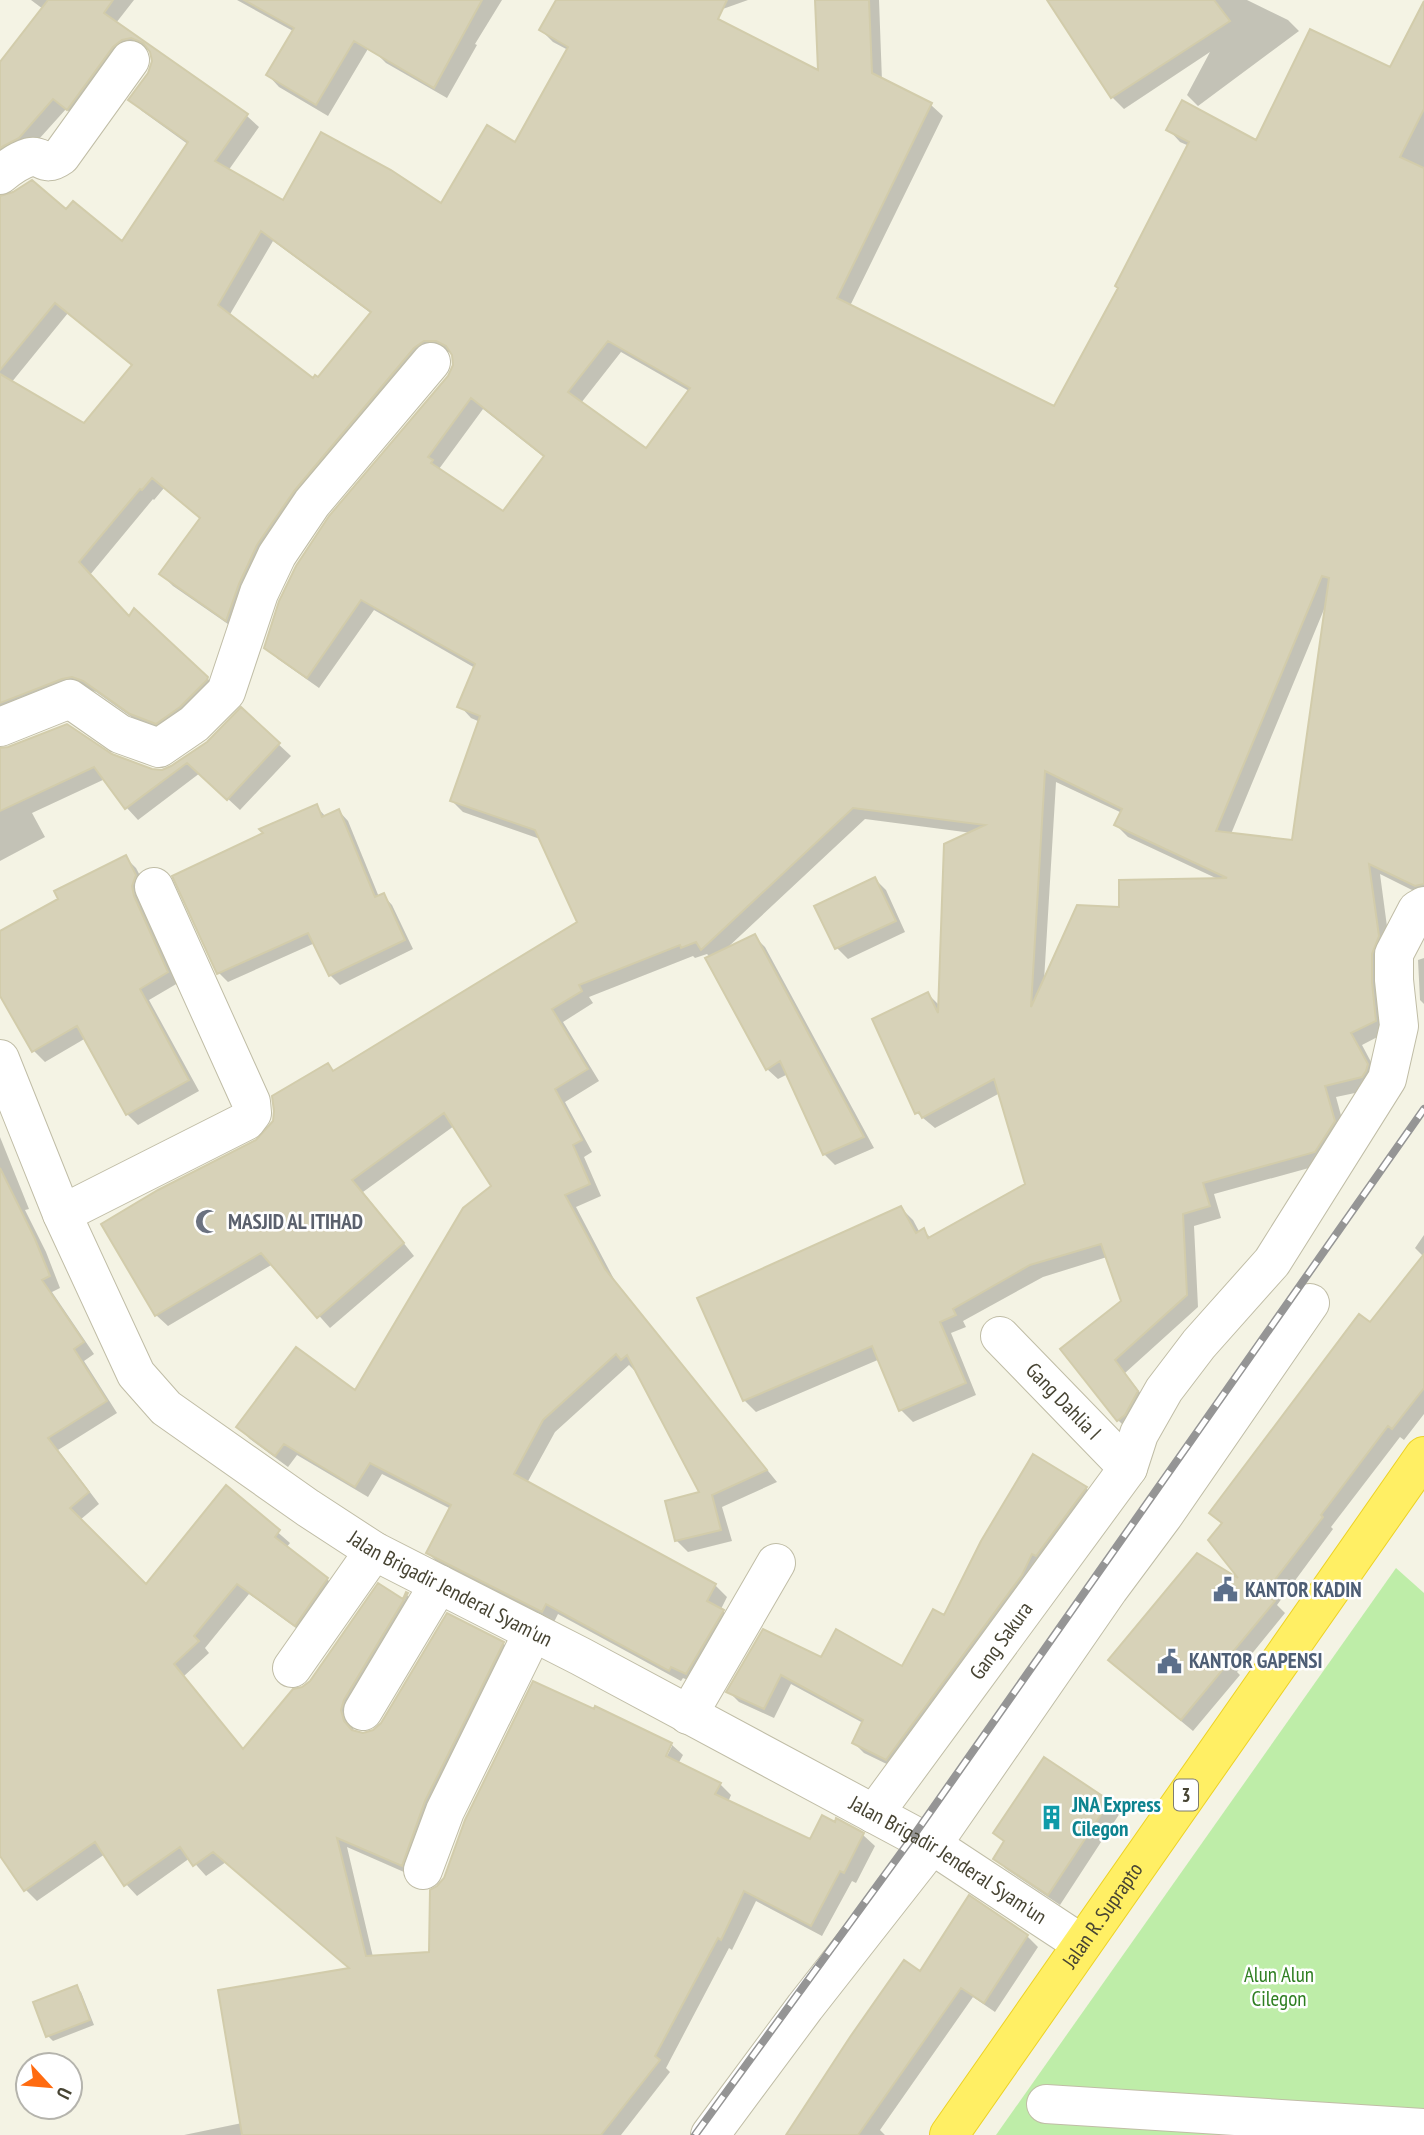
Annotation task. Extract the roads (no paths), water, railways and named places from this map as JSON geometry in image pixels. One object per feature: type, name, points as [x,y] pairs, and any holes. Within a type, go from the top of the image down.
[{"type":"highway","name":"Jalan R. Suprapto","points":[[949,2135],[1424,1456]]},
{"type":"street","points":[[0,175],[30,157],[46,162],[61,156],[130,60]]},
{"type":"street","points":[[0,727],[70,699],[120,734],[159,748],[194,724],[226,692],[260,593],[277,555],[312,503],[431,362]]},
{"type":"street","points":[[62,1214],[246,1121],[253,1113],[251,1102],[154,887]]},
{"type":"street","name":"Gang Sakura","points":[[874,1814],[1128,1468],[1139,1434],[1164,1390],[1199,1344],[1272,1262],[1387,1079],[1399,1026],[1394,954],[1417,910],[1424,906]]},
{"type":"street","name":"Jalan Brigadir Jenderal Syam'un","points":[[0,1059],[62,1214],[136,1374],[166,1408],[374,1551],[533,1632],[932,1845],[1082,1944]]},
{"type":"street","points":[[710,2135],[805,2007],[932,1845],[1310,1303]]},
{"type":"street","name":"Gang Dahlia I","points":[[1000,1336],[1128,1468]]},
{"type":"street","points":[[292,1668],[374,1551]]},
{"type":"street","points":[[688,1714],[776,1563]]},
{"type":"street","points":[[363,1711],[439,1584]]},
{"type":"street","points":[[423,1870],[445,1811],[533,1632]]},
{"type":"street","points":[[1046,2104],[1424,2128]]},
{"type":"railway","points":[[695,2135],[914,1835],[1424,1109]]},
{"type":"place","name":"MASJID AL ITIHAD","points":[[208,1222]]},
{"type":"place","name":"KANTOR KADIN","points":[[1225,1590]]},
{"type":"place","name":"KANTOR GAPENSI","points":[[1169,1661]]},
{"type":"place","name":"JNA Express Cilegon","points":[[1052,1817]]},
{"type":"park label","name":"Alun Alun Cilegon","points":[[1279,1987]]}]
